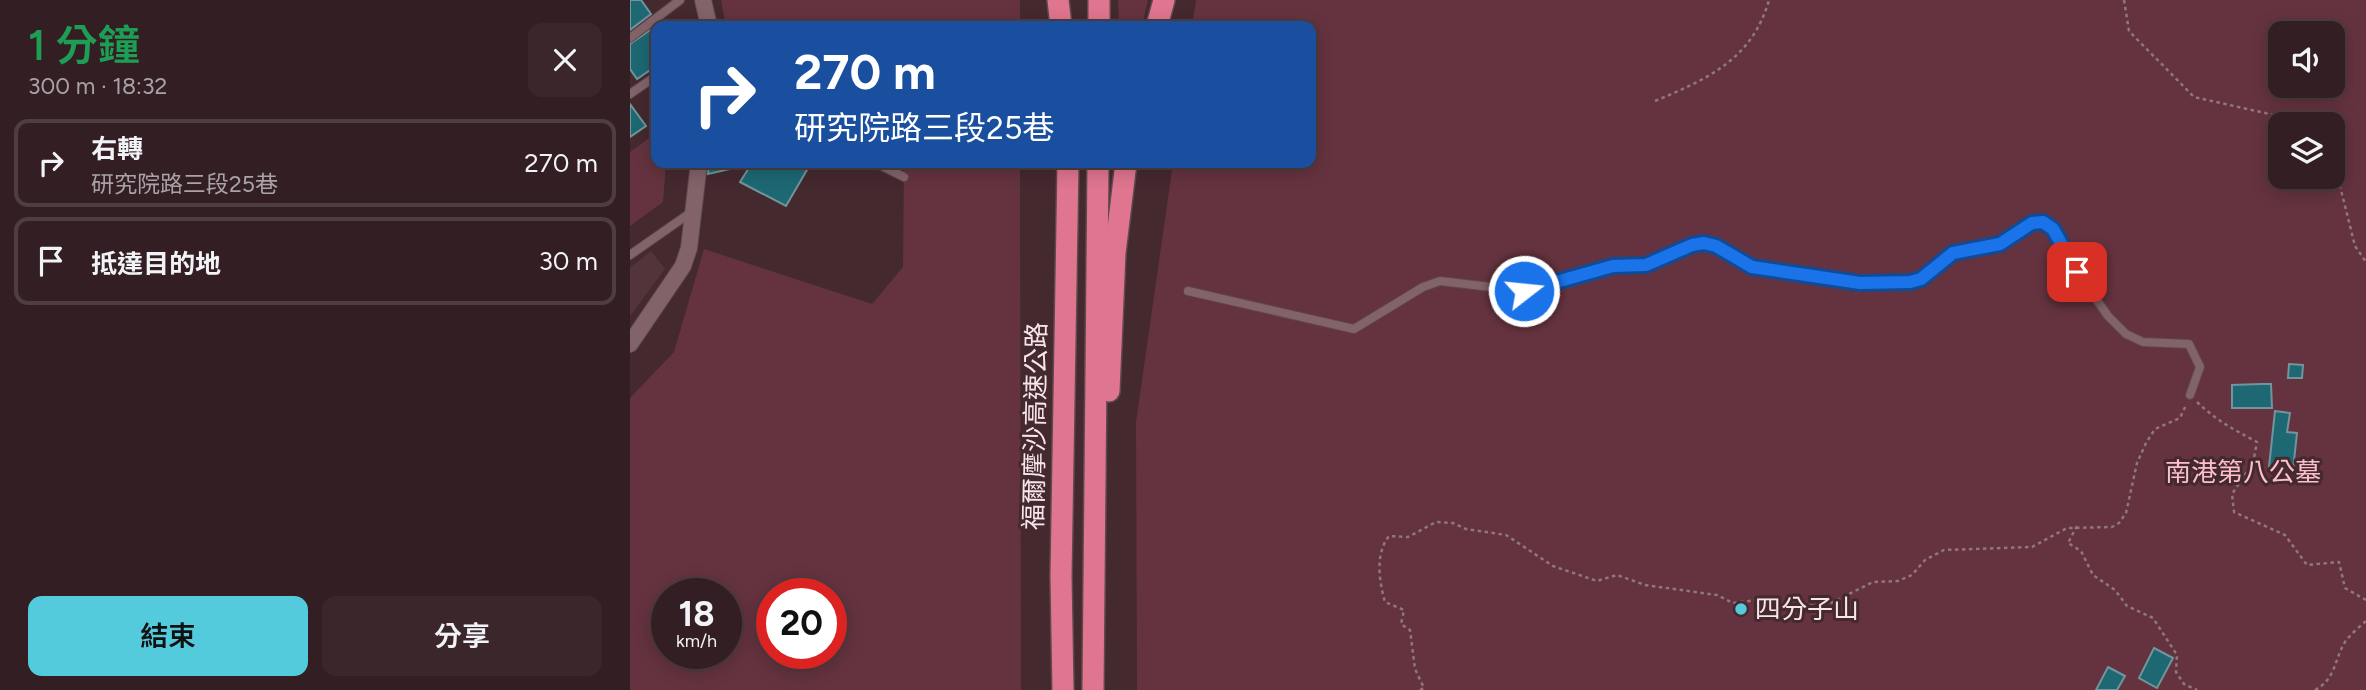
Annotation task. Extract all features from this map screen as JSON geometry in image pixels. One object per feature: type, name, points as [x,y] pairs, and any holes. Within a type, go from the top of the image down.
[{"type":"highway","points":[[1058,0],[1060,21]]},
{"type":"highway","points":[[1070,0],[1070,21]]},
{"type":"highway","points":[[1099,0],[1099,21]]},
{"type":"highway","points":[[1158,21],[1164,0]]},
{"type":"highway","name":"福爾摩沙高速公路","points":[[1063,690],[1060,576],[1068,168]]},
{"type":"highway","points":[[1093,690],[1098,168]]},
{"type":"highway","points":[[1094,554],[1110,377],[1115,253],[1125,168]]},
{"type":"street","points":[[703,0],[708,21]]},
{"type":"street","points":[[633,334],[683,266],[698,168]]},
{"type":"lane","points":[[652,21],[680,0]]},
{"type":"lane","points":[[630,38],[651,22]]},
{"type":"lane","points":[[630,94],[651,79]]},
{"type":"lane","points":[[886,168],[904,177]]},
{"type":"lane","points":[[630,256],[693,211]]},
{"type":"lane","points":[[1188,291],[1354,329],[1423,287],[1440,281],[1524,291],[1613,266],[1646,265],[1692,245],[1704,243],[1716,246],[1739,262],[1766,269],[1860,283],[1910,282],[1921,279],[1953,253],[2000,244],[2032,223],[2043,222],[2053,229],[2077,272],[2108,316],[2126,334],[2143,342],[2189,344],[2200,367],[2190,395]]},
{"type":"path","points":[[1655,101],[1709,78],[1737,56],[1765,16],[1769,0]]},
{"type":"path","points":[[2124,0],[2129,31],[2194,97],[2268,114]]},
{"type":"path","points":[[2341,189],[2355,246],[2366,262]]},
{"type":"path","points":[[1420,690],[1424,688],[1415,669],[1410,630],[1401,624],[1404,610],[1385,602],[1379,583],[1381,546],[1389,537],[1408,537],[1436,522],[1506,535],[1553,566],[1597,581],[1616,575],[1645,585],[1717,595],[1733,603],[1756,600],[1808,606],[1829,604],[1873,582],[1898,581],[1912,575],[1932,555],[1944,550],[2032,547],[2077,526],[2112,527],[2119,523],[2126,513],[2137,463],[2146,443],[2155,429],[2180,418],[2190,395],[2214,418],[2226,422],[2234,432],[2258,442],[2253,463],[2232,494],[2234,512],[2285,535],[2307,565],[2339,562],[2345,588],[2366,600]]},
{"type":"path","points":[[2077,526],[2068,542],[2081,551],[2093,575],[2115,590],[2127,606],[2153,618],[2176,655],[2176,672],[2185,684],[2197,690]]},
{"type":"path","points":[[2315,690],[2325,685],[2336,667],[2345,643],[2366,621]]},
{"type":"shaded area","points":[[651,251],[665,269],[630,316],[630,268]]},
{"type":"green space","points":[[721,0],[1020,0],[1020,21],[725,21]]},
{"type":"green space","points":[[1118,0],[1148,0],[1143,21],[1119,21]]},
{"type":"green space","name":"南港第八公墓","points":[[1196,0],[2366,0],[2366,690],[1137,690],[1136,422],[1172,168],[1316,168],[1316,21],[1193,21]]},
{"type":"green space","points":[[651,137],[651,168],[666,168],[663,202],[630,226],[630,152]]},
{"type":"green space","points":[[904,168],[1020,168],[1021,690],[630,690],[630,398],[674,352],[704,249],[872,304],[903,267]]},
{"type":"building","points":[[630,0],[641,0],[651,14],[630,30]]},
{"type":"building","points":[[651,29],[651,69],[637,79],[630,69],[630,44]]},
{"type":"building","points":[[630,104],[646,126],[630,137]]},
{"type":"building","points":[[709,168],[735,168],[708,174]]},
{"type":"building","points":[[749,168],[808,168],[786,206],[740,182]]},
{"type":"building","points":[[2289,364],[2303,365],[2302,378],[2288,378]]},
{"type":"building","points":[[2271,384],[2272,408],[2232,408],[2232,385]]},
{"type":"building","points":[[2275,411],[2290,413],[2287,432],[2297,433],[2293,470],[2269,467]]},
{"type":"building","points":[[2154,648],[2173,658],[2157,688],[2139,678]]},
{"type":"building","points":[[2108,667],[2125,676],[2117,690],[2096,690]]},
{"type":"place","name":"四分子山","points":[[1741,609]]},
{"type":"route","points":[[1524,291],[1613,266],[1646,265],[1692,245],[1704,243],[1716,246],[1739,262],[1752,267],[1834,277],[1860,283],[1910,282],[1921,279],[1942,259],[1953,253],[2000,244],[2032,223],[2043,222],[2053,229],[2077,272]]}]
